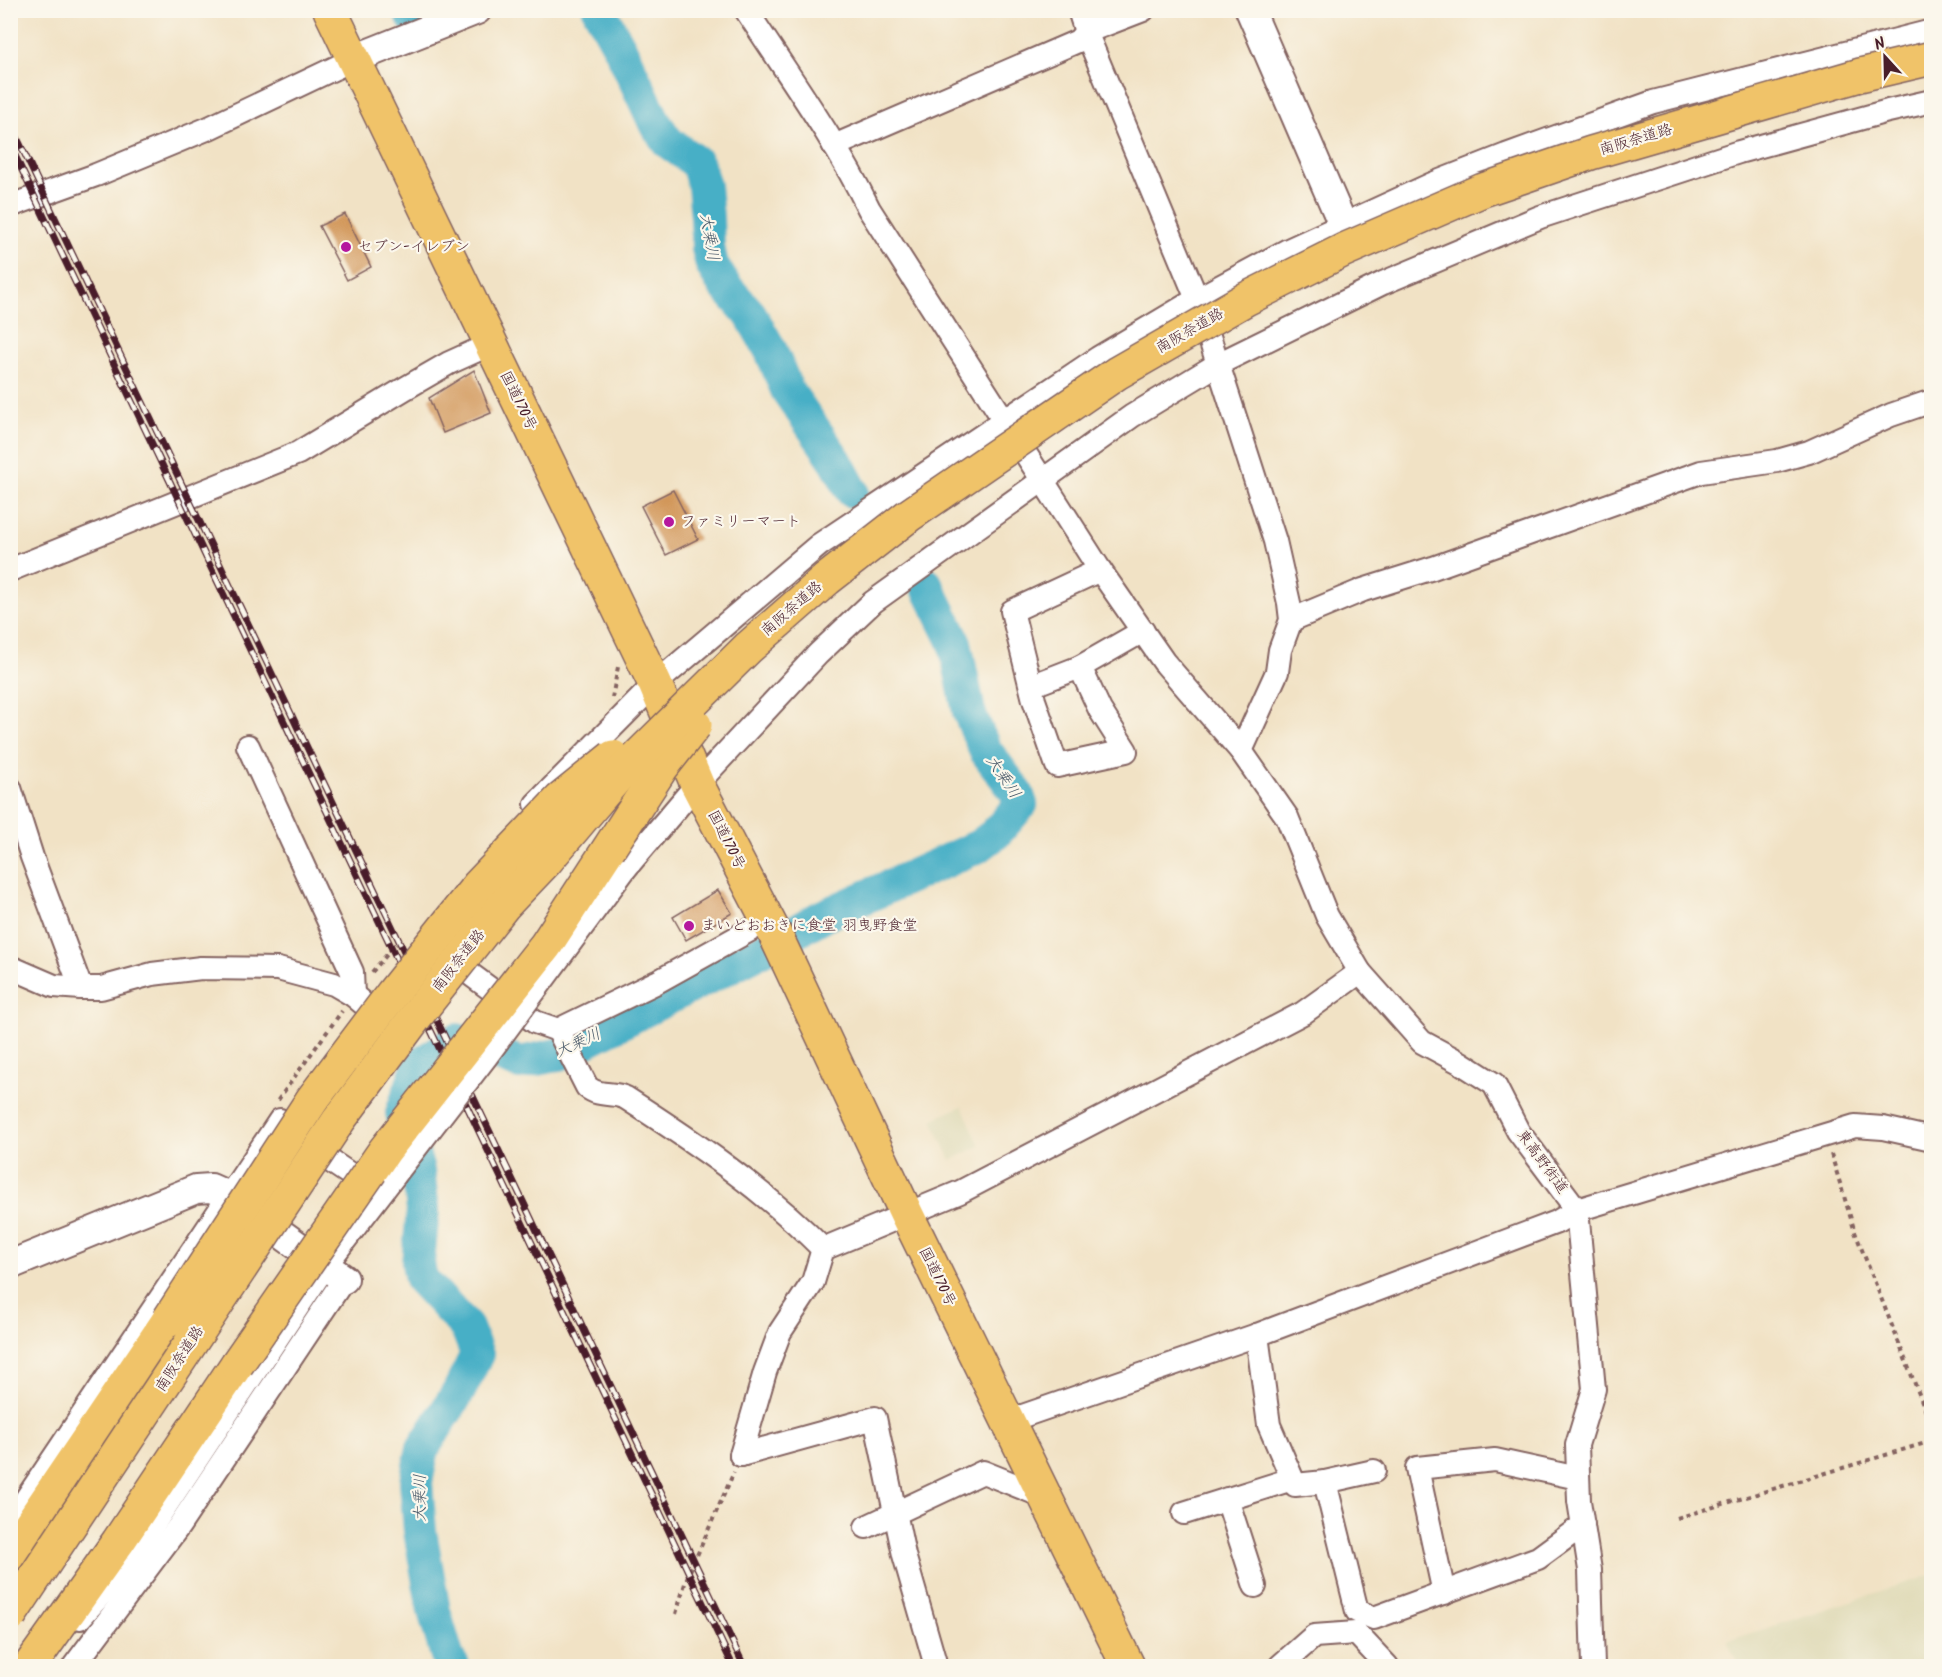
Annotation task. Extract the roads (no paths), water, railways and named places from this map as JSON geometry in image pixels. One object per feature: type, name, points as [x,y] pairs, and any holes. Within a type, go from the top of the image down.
[{"type":"highway","name":"国道170号","points":[[330,10],[655,684],[697,784],[775,935],[907,1215],[1045,1497],[1130,1664]]},
{"type":"highway","name":"南阪奈道路","points":[[10,1589],[328,1114],[408,1007],[613,757],[737,631],[865,530],[1106,364],[1242,287],[1479,178],[1689,106],[1932,45]]},
{"type":"highway","name":"南阪奈道路","points":[[10,1615],[339,1120],[504,904],[546,861],[616,778],[748,648],[827,579],[908,516],[1117,373],[1246,299],[1344,250],[1483,190],[1590,153],[1860,75],[1932,58]]},
{"type":"highway","points":[[30,1666],[118,1542],[237,1364],[385,1150],[546,945],[683,738],[760,658],[908,516]]},
{"type":"highway","points":[[10,1554],[168,1321],[312,1100],[392,994],[478,886],[561,799],[613,757]]},
{"type":"street","points":[[10,206],[96,176],[209,128],[354,59],[477,10]]},
{"type":"street","name":"東高野街道","points":[[746,10],[834,146],[869,209],[1100,570],[1164,662],[1241,751],[1287,817],[1327,916],[1359,972],[1422,1042],[1494,1084],[1518,1131],[1577,1210],[1594,1389],[1577,1445],[1578,1478],[1590,1570],[1593,1666]]},
{"type":"street","points":[[1079,10],[1086,32],[1197,299],[1275,541],[1291,620],[1280,650],[1277,672],[1241,751]]},
{"type":"street","points":[[834,146],[1078,41],[1086,32],[1143,10]]},
{"type":"street","points":[[1250,10],[1343,225]]},
{"type":"street","points":[[10,1526],[359,1000],[419,937],[445,904],[559,779],[655,684],[819,545],[1098,358],[1197,299],[1288,250],[1443,180],[1653,102],[1932,31]]},
{"type":"street","points":[[74,1666],[179,1526],[335,1272],[380,1194],[486,1057],[625,870],[697,784],[818,654],[873,602],[1132,416],[1218,364],[1383,283],[1540,217],[1739,152],[1932,101]]},
{"type":"street","points":[[10,570],[298,453],[440,368],[491,344]]},
{"type":"street","points":[[1291,620],[1363,590],[1433,568],[1701,472],[1777,460],[1809,452],[1891,415],[1932,401]]},
{"type":"street","points":[[1080,667],[1100,710],[1126,751],[1057,766],[1031,686],[1012,611],[1100,570]]},
{"type":"street","points":[[1031,686],[1080,667],[1143,631]]},
{"type":"street","points":[[248,746],[352,972],[359,1000]]},
{"type":"street","points":[[10,788],[32,857],[81,988]]},
{"type":"street","points":[[565,1044],[657,982],[775,935]]},
{"type":"street","points":[[419,937],[565,1044],[587,1087],[594,1093],[622,1096],[714,1156],[794,1219],[824,1249]]},
{"type":"street","points":[[10,966],[54,986],[81,988],[101,988],[152,974],[201,968],[278,969],[334,984],[359,1000]]},
{"type":"street","points":[[936,1666],[904,1555],[875,1418],[741,1455],[765,1372],[780,1332],[813,1281],[824,1249],[960,1192],[1303,1013],[1359,972]]},
{"type":"street","points":[[277,1124],[380,1194]]},
{"type":"street","points":[[1008,1421],[1257,1335],[1546,1226],[1577,1210],[1855,1126],[1883,1128],[1932,1139]]},
{"type":"street","points":[[10,1265],[196,1189],[211,1188],[229,1196],[335,1272]]},
{"type":"street","points":[[37,1666],[124,1569],[335,1272]]},
{"type":"street","points":[[1257,1335],[1269,1425],[1295,1485],[1325,1482],[1374,1471]]},
{"type":"street","points":[[1444,1593],[1417,1468],[1495,1460],[1578,1478]]},
{"type":"street","points":[[866,1527],[983,1472],[1045,1497]]},
{"type":"street","points":[[1184,1513],[1292,1479]]},
{"type":"street","points":[[1325,1482],[1357,1611],[1374,1618],[1538,1558],[1583,1525]]},
{"type":"street","points":[[1227,1499],[1255,1586]]},
{"type":"street","points":[[1280,1666],[1314,1635],[1356,1633],[1387,1666]]},
{"type":"waterway","name":"大乗川","points":[[409,10],[413,17],[428,18],[444,10]]},
{"type":"waterway","name":"大乗川","points":[[599,10],[620,48],[655,123],[668,142],[697,163],[704,186],[708,248],[712,265],[725,286],[750,314],[771,351],[787,390],[836,461],[852,491]]},
{"type":"waterway","name":"大乗川","points":[[453,1666],[448,1659],[434,1611],[420,1531],[416,1482],[423,1448],[459,1391],[477,1354],[467,1328],[421,1279],[418,1263],[423,1210],[418,1171],[402,1113],[419,1065],[457,1040],[520,1063],[560,1054],[821,917],[979,846],[995,834],[1021,804],[1017,793],[985,750],[969,712],[955,643],[926,584]]},
{"type":"railway","points":[[10,123],[744,1666]]},
{"type":"railway","points":[[10,145],[733,1666]]},
{"type":"place","name":"セブン-イレブン","points":[[346,247]]},
{"type":"place","name":"ファミリーマート","points":[[669,522]]},
{"type":"place","name":"まいどおおきに食堂 羽曳野食堂","points":[[689,926]]}]
